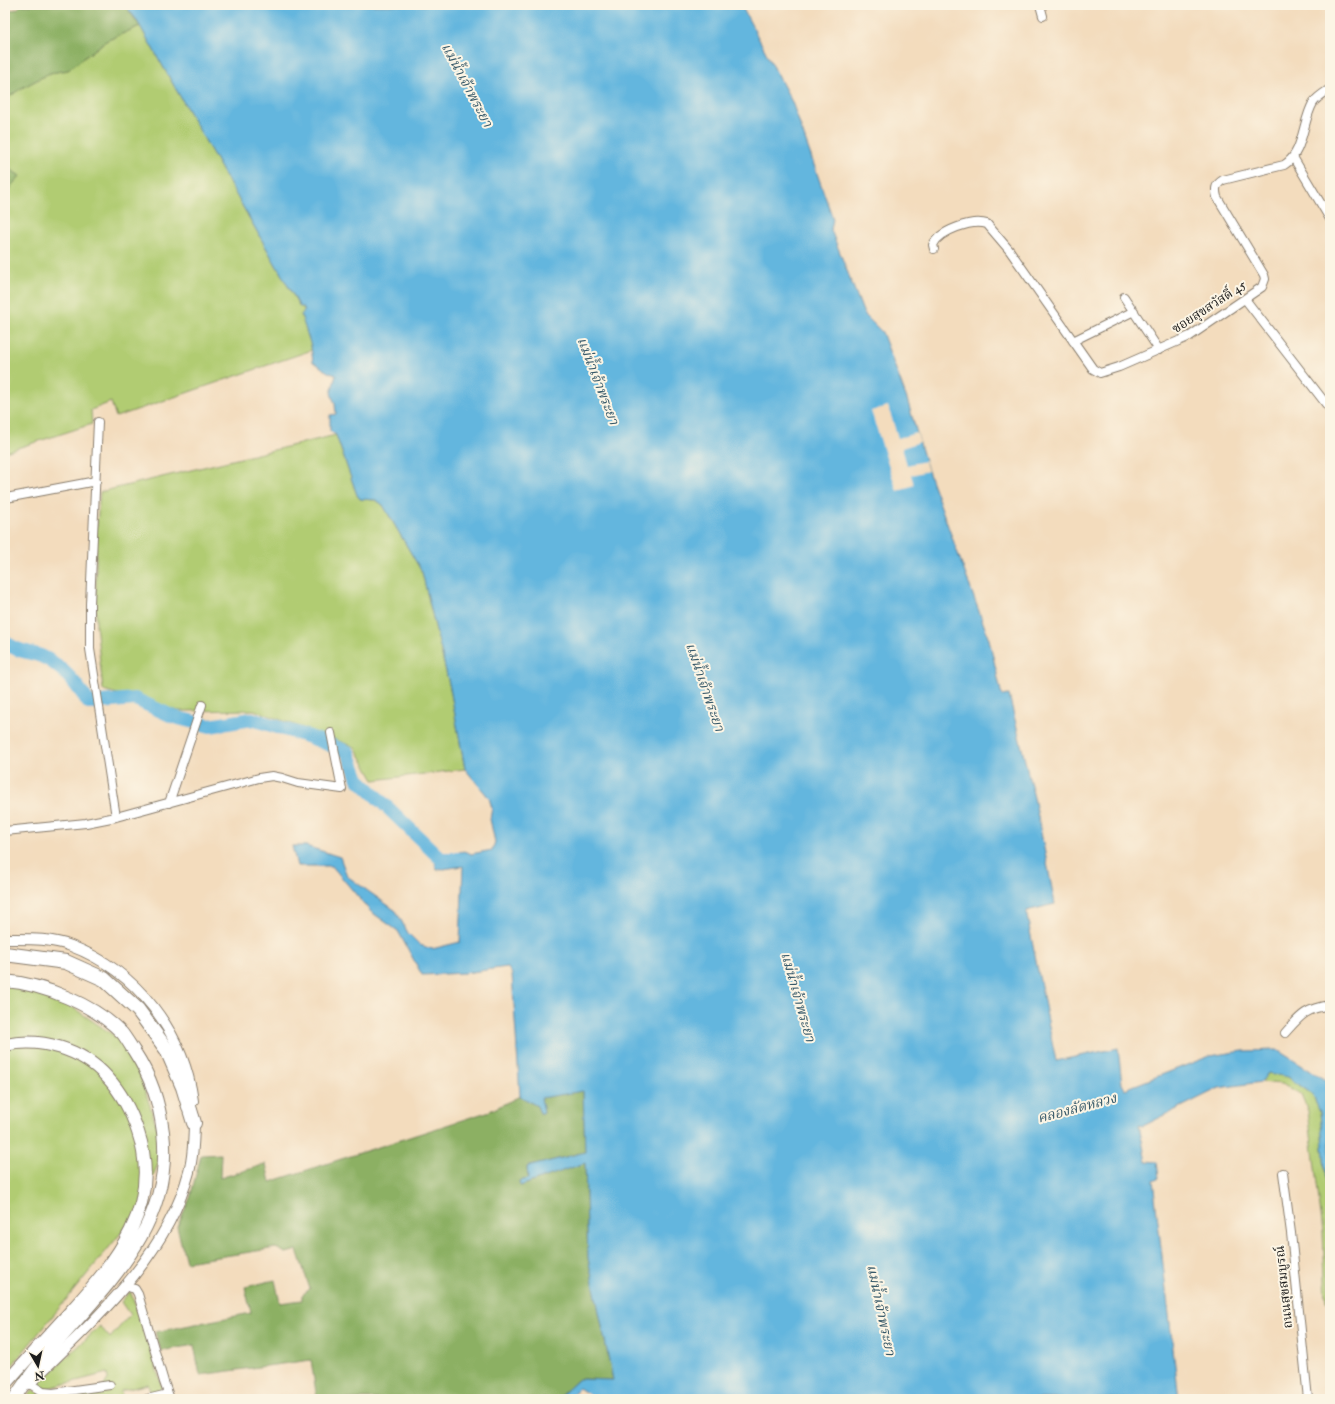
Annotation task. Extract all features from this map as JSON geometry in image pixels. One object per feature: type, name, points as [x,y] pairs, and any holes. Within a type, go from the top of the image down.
[{"type":"highway","points":[[5,954],[66,962],[104,979],[138,1010],[167,1050],[183,1087],[194,1122]]},
{"type":"main road","points":[[5,981],[25,983],[61,994],[94,1011],[122,1033],[152,1081],[161,1115],[164,1143],[164,1168],[160,1190],[142,1235],[130,1257],[86,1311],[51,1348],[26,1380],[14,1399]]},
{"type":"main road","points":[[5,1045],[31,1041],[53,1045],[78,1055],[101,1070],[118,1088],[131,1113],[141,1141],[145,1167],[139,1211],[123,1246],[98,1280],[5,1384]]},
{"type":"street","points":[[1040,5],[1043,16]]},
{"type":"street","points":[[1330,89],[1314,102],[1293,157],[1330,220]]},
{"type":"street","name":"ซอยสุขสวัสดิ์ 45","points":[[934,249],[933,245],[938,237],[955,228],[974,222],[987,224],[1010,251],[1093,369],[1100,373],[1120,367],[1190,336],[1262,287],[1265,279],[1264,275],[1217,197],[1216,187],[1222,180],[1284,165],[1293,157]]},
{"type":"street","points":[[1124,297],[1159,350]]},
{"type":"street","points":[[1245,299],[1330,409]]},
{"type":"street","points":[[1073,341],[1134,311]]},
{"type":"street","points":[[98,422],[90,604],[90,649],[116,817]]},
{"type":"street","points":[[6,498],[96,481]]},
{"type":"street","points":[[169,803],[202,708]]},
{"type":"street","points":[[5,831],[86,823],[116,817],[259,778],[272,776],[298,783],[342,789],[331,733]]},
{"type":"street","points":[[5,939],[39,940],[71,946],[102,962],[129,980],[152,1004],[174,1037],[187,1070],[193,1100],[194,1122],[190,1171],[175,1212],[145,1261],[74,1340],[14,1399]]},
{"type":"street","points":[[1285,1033],[1302,1014],[1319,1007],[1330,1005]]},
{"type":"street","name":"ถนนสุขสมบูรณ์","points":[[1283,1173],[1291,1233],[1308,1399]]},
{"type":"street","points":[[124,1286],[135,1289],[138,1294],[169,1396],[147,1399]]},
{"type":"street","points":[[30,1384],[43,1392],[53,1393],[110,1385]]},
{"type":"green space","points":[[21,5],[125,5],[140,26],[106,41],[68,70],[50,73],[20,89],[5,100],[5,11],[17,9]]},
{"type":"green space","points":[[140,26],[300,307],[303,306],[312,350],[116,417],[111,402],[91,410],[92,424],[5,452],[5,193],[20,176],[5,166],[5,100],[20,89],[50,73],[68,70],[106,41]]},
{"type":"green space","points":[[5,166],[20,176],[5,193]]},
{"type":"green space","points":[[336,435],[357,495],[360,499],[376,500],[383,505],[422,572],[450,688],[465,769],[374,780],[355,747],[254,710],[178,711],[103,690],[96,624],[96,534],[100,492]]},
{"type":"green space","points":[[5,984],[47,990],[131,1047],[164,1149],[139,1211],[5,1374]]},
{"type":"green space","points":[[1268,1073],[1288,1077],[1312,1094],[1320,1112],[1327,1192],[1330,1305],[1326,1301],[1323,1232],[1308,1111],[1301,1094],[1281,1084],[1261,1082]]},
{"type":"green space","points":[[583,1090],[585,1152],[527,1167],[528,1179],[519,1181],[521,1186],[585,1162],[588,1258],[613,1380],[579,1379],[557,1399],[317,1399],[311,1360],[200,1375],[194,1345],[161,1351],[155,1332],[251,1313],[245,1287],[275,1280],[280,1303],[302,1300],[302,1295],[310,1289],[297,1250],[286,1253],[276,1248],[186,1262],[177,1227],[190,1198],[201,1155],[221,1154],[220,1178],[266,1164],[270,1182],[490,1111],[520,1096],[537,1106],[540,1113],[544,1113],[541,1098]]},
{"type":"green space","points":[[130,1291],[140,1316],[163,1390],[151,1394],[148,1384],[121,1391],[123,1399],[101,1399],[99,1397],[94,1399],[66,1399],[65,1393],[69,1391],[76,1394],[103,1387],[108,1379],[107,1373],[45,1389],[38,1384],[100,1326],[110,1338],[130,1315],[121,1302]]},
{"type":"green space","points":[[33,1390],[45,1396],[45,1399],[25,1399]]},
{"type":"water","points":[[125,5],[741,5],[792,102],[833,219],[831,230],[864,314],[882,332],[907,399],[928,471],[989,639],[1002,696],[1009,695],[1035,802],[1055,904],[1026,911],[1056,1061],[1118,1048],[1122,1084],[1125,1089],[1210,1056],[1243,1051],[1277,1050],[1330,1083],[1330,1275],[1327,1192],[1320,1112],[1312,1094],[1288,1077],[1268,1073],[1261,1082],[1219,1088],[1143,1126],[1139,1125],[1146,1161],[1157,1162],[1159,1178],[1153,1180],[1179,1399],[596,1399],[579,1388],[567,1399],[557,1399],[579,1379],[613,1380],[588,1258],[585,1163],[520,1186],[519,1181],[528,1179],[527,1167],[585,1152],[583,1091],[541,1098],[544,1113],[540,1113],[537,1106],[520,1096],[512,974],[507,967],[465,973],[422,975],[398,931],[370,911],[332,866],[297,866],[292,846],[306,846],[340,857],[347,876],[396,911],[408,933],[420,945],[432,949],[460,942],[463,866],[437,870],[435,864],[463,851],[471,854],[492,850],[495,842],[490,819],[492,808],[489,798],[465,769],[450,688],[422,572],[383,505],[376,500],[360,499],[357,495],[336,435],[330,431],[330,415],[336,414],[335,404],[331,393],[336,375],[313,362],[311,346],[301,315],[305,310],[303,307],[300,307],[136,19]]},
{"type":"pier","points":[[888,406],[898,438],[917,433],[920,442],[902,448],[907,465],[925,461],[928,471],[911,475],[914,485],[897,491],[871,411]]},
{"type":"waterway","points":[[5,641],[12,647],[41,656],[56,665],[74,683],[89,703],[135,699],[174,717],[210,726],[252,719],[310,737],[348,752],[358,779],[441,859],[460,859]]},
{"type":"water label","name":"แม่น้ำเจ้าพระยา","points":[[467,85]]},
{"type":"water label","name":"แม่น้ำเจ้าพระยา","points":[[598,381]]},
{"type":"water label","name":"แม่น้ำเจ้าพระยา","points":[[705,687]]},
{"type":"water label","name":"แม่น้ำเจ้าพระยา","points":[[798,997]]},
{"type":"water label","name":"คลองลัดหลวง","points":[[1077,1108]]},
{"type":"water label","name":"แม่น้ำเจ้าพระยา","points":[[881,1310]]}]
